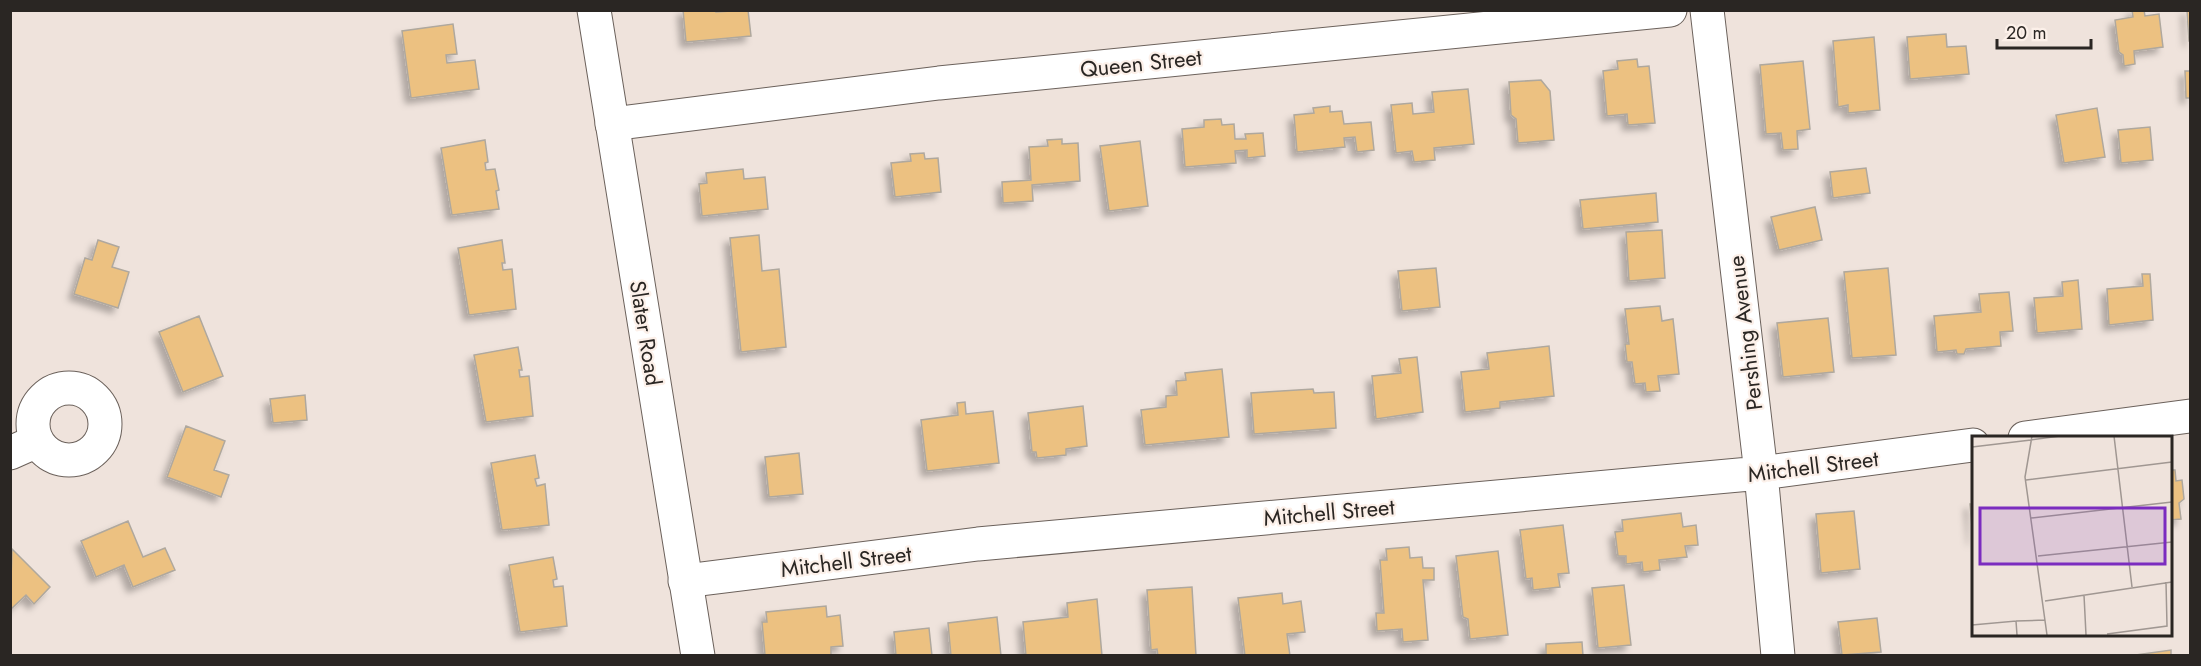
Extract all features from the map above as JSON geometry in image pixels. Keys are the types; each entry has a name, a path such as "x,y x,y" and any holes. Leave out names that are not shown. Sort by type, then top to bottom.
{"street":[{"name":"Slater Road","path":"594,10 698,656"},
{"name":"Queen Street","path":"612,124 939,83 1670,10"},
{"name":"Pershing Avenue","path":"1707,10 1761,473 1778,656"},
{"path":"2040,436 2190,416"},
{"name":"Mitchell Street","path":"686,581 978,544 1761,473 1972,445"}],"building":[{"path":"683,10 716,10 716,12 748,10 751,36 686,42"},
{"path":"2132,10 2144,10 2145,16 2159,14 2163,47 2134,51 2135,64 2124,66 2123,55 2119,52 2115,20 2133,17"},
{"path":"2187,10 2190,10 2190,41 2189,41"},
{"path":"453,24 457,54 446,55 447,63 475,60 479,89 411,98 402,31"},
{"path":"1946,34 1947,47 1966,46 1969,74 1910,79 1907,37"},
{"path":"1874,37 1880,110 1848,113 1848,105 1838,107 1833,41"},
{"path":"1637,59 1638,67 1649,66 1655,123 1628,125 1627,114 1607,116 1603,71 1618,69 1617,61"},
{"path":"1803,61 1810,129 1797,131 1798,149 1783,150 1781,133 1766,134 1760,65"},
{"path":"2185,71 2190,71 2190,98 2186,98"},
{"path":"1541,80 1550,91 1554,140 1518,143 1516,119 1511,115 1509,82"},
{"path":"1468,89 1474,144 1434,148 1435,160 1414,162 1412,151 1396,153 1391,105 1412,103 1413,114 1434,112 1432,92"},
{"path":"1330,106 1330,112 1342,111 1344,124 1371,122 1374,150 1357,152 1355,137 1344,138 1345,147 1297,152 1294,115 1314,113 1313,108"},
{"path":"2097,108 2105,157 2064,163 2056,115"},
{"path":"1221,119 1222,125 1234,124 1235,139 1246,139 1245,134 1263,133 1265,156 1247,158 1247,150 1235,151 1236,163 1185,167 1182,129 1204,127 1204,120"},
{"path":"2150,127 2153,160 2121,163 2118,130"},
{"path":"1062,139 1062,144 1078,143 1080,181 1032,185 1033,201 1003,203 1002,182 1031,180 1029,147 1048,146 1047,140"},
{"path":"485,140 488,162 485,163 486,170 495,169 499,190 496,191 499,209 452,215 441,148"},
{"path":"1140,141 1148,206 1109,211 1100,146"},
{"path":"924,153 925,159 938,158 941,192 895,197 891,163 911,161 910,154"},
{"path":"1866,168 1870,193 1833,198 1830,172"},
{"path":"743,169 744,179 765,177 768,209 702,216 699,184 707,183 706,173"},
{"path":"1656,193 1658,222 1583,229 1580,200"},
{"path":"1815,207 1822,240 1779,250 1771,217"},
{"path":"1662,230 1665,278 1629,281 1626,232"},
{"path":"759,235 762,271 779,269 786,347 741,352 730,238"},
{"path":"98,240 119,247 112,267 129,272 118,308 74,294 85,258 92,260"},
{"path":"502,240 505,263 502,263 503,270 512,269 516,309 469,315 458,248"},
{"path":"1436,268 1440,307 1402,311 1398,271"},
{"path":"1888,268 1896,355 1852,358 1844,272"},
{"path":"2142,274 2150,274 2153,320 2109,325 2107,289 2143,286"},
{"path":"2078,280 2082,329 2037,333 2034,298 2063,296 2062,282"},
{"path":"2009,292 2013,331 2000,332 2001,346 1966,349 1964,354 1957,354 1956,350 1937,352 1934,316 1981,312 1979,294"},
{"path":"1660,306 1662,321 1673,319 1679,374 1658,376 1660,391 1646,392 1645,383 1635,384 1632,362 1627,362 1625,344 1629,344 1625,309"},
{"path":"199,316 223,376 183,392 159,332"},
{"path":"1828,318 1834,372 1783,377 1777,323"},
{"path":"1549,346 1554,396 1500,402 1500,408 1465,412 1461,372 1489,369 1487,353"},
{"path":"518,347 522,370 519,370 520,377 529,376 533,416 486,422 474,355"},
{"path":"1417,357 1423,412 1376,419 1372,376 1401,373 1399,359"},
{"path":"1222,369 1229,437 1145,445 1141,410 1166,407 1166,396 1177,395 1176,381 1186,380 1185,373"},
{"path":"1313,389 1314,393 1334,392 1336,428 1254,434 1251,393"},
{"path":"305,395 307,420 273,423 270,399"},
{"path":"965,402 966,414 993,411 999,463 927,471 921,420 958,415 957,403"},
{"path":"1083,406 1087,446 1066,449 1066,455 1037,458 1036,452 1032,452 1028,413"},
{"path":"186,426 225,441 214,470 229,475 221,497 167,477"},
{"path":"799,453 803,494 769,497 765,457"},
{"path":"535,455 539,478 535,479 537,486 545,484 549,525 502,530 491,463"},
{"path":"2171,470 2175,470 2176,481 2182,480 2184,499 2179,503 2181,519 2171,520"},
{"path":"1970,504 1972,504 1972,528"},
{"path":"1854,511 1860,569 1821,573 1816,514"},
{"path":"1681,513 1683,527 1696,525 1698,545 1685,546 1687,557 1659,560 1660,570 1643,572 1642,562 1626,564 1626,556 1618,556 1615,532 1623,531 1622,520"},
{"path":"128,521 143,557 165,548 175,570 133,587 124,565 96,577 81,541"},
{"path":"1563,525 1569,573 1558,574 1560,587 1533,590 1532,578 1526,579 1520,530"},
{"path":"1409,547 1410,558 1422,557 1423,568 1434,568 1434,580 1423,580 1428,640 1403,642 1402,629 1377,631 1376,613 1384,613 1380,560 1387,560 1386,549"},
{"path":"12,549 50,587 34,604 26,595 10,610"},
{"path":"1498,551 1508,635 1470,639 1468,619 1463,617 1456,556"},
{"path":"553,557 557,579 553,580 554,587 563,586 567,626 520,632 509,565"},
{"path":"1624,585 1631,645 1598,648 1592,588"},
{"path":"1192,587 1196,656 1158,656 1157,649 1151,650 1147,590"},
{"path":"1282,593 1283,604 1301,601 1305,632 1287,634 1290,656 1245,656 1238,598"},
{"path":"1097,599 1102,656 1026,656 1023,622 1068,617 1067,603"},
{"path":"826,606 827,617 840,615 843,646 831,647 831,655 765,655 762,622 767,622 766,612"},
{"path":"997,617 1001,656 951,656 948,623"},
{"path":"1877,618 1881,652 1842,655 1838,622"},
{"path":"929,628 932,656 896,656 894,632"},
{"path":"1582,642 1583,656 1546,656 1546,644"},
{"path":"2171,650 2171,656 2136,656 2136,655"}]}
